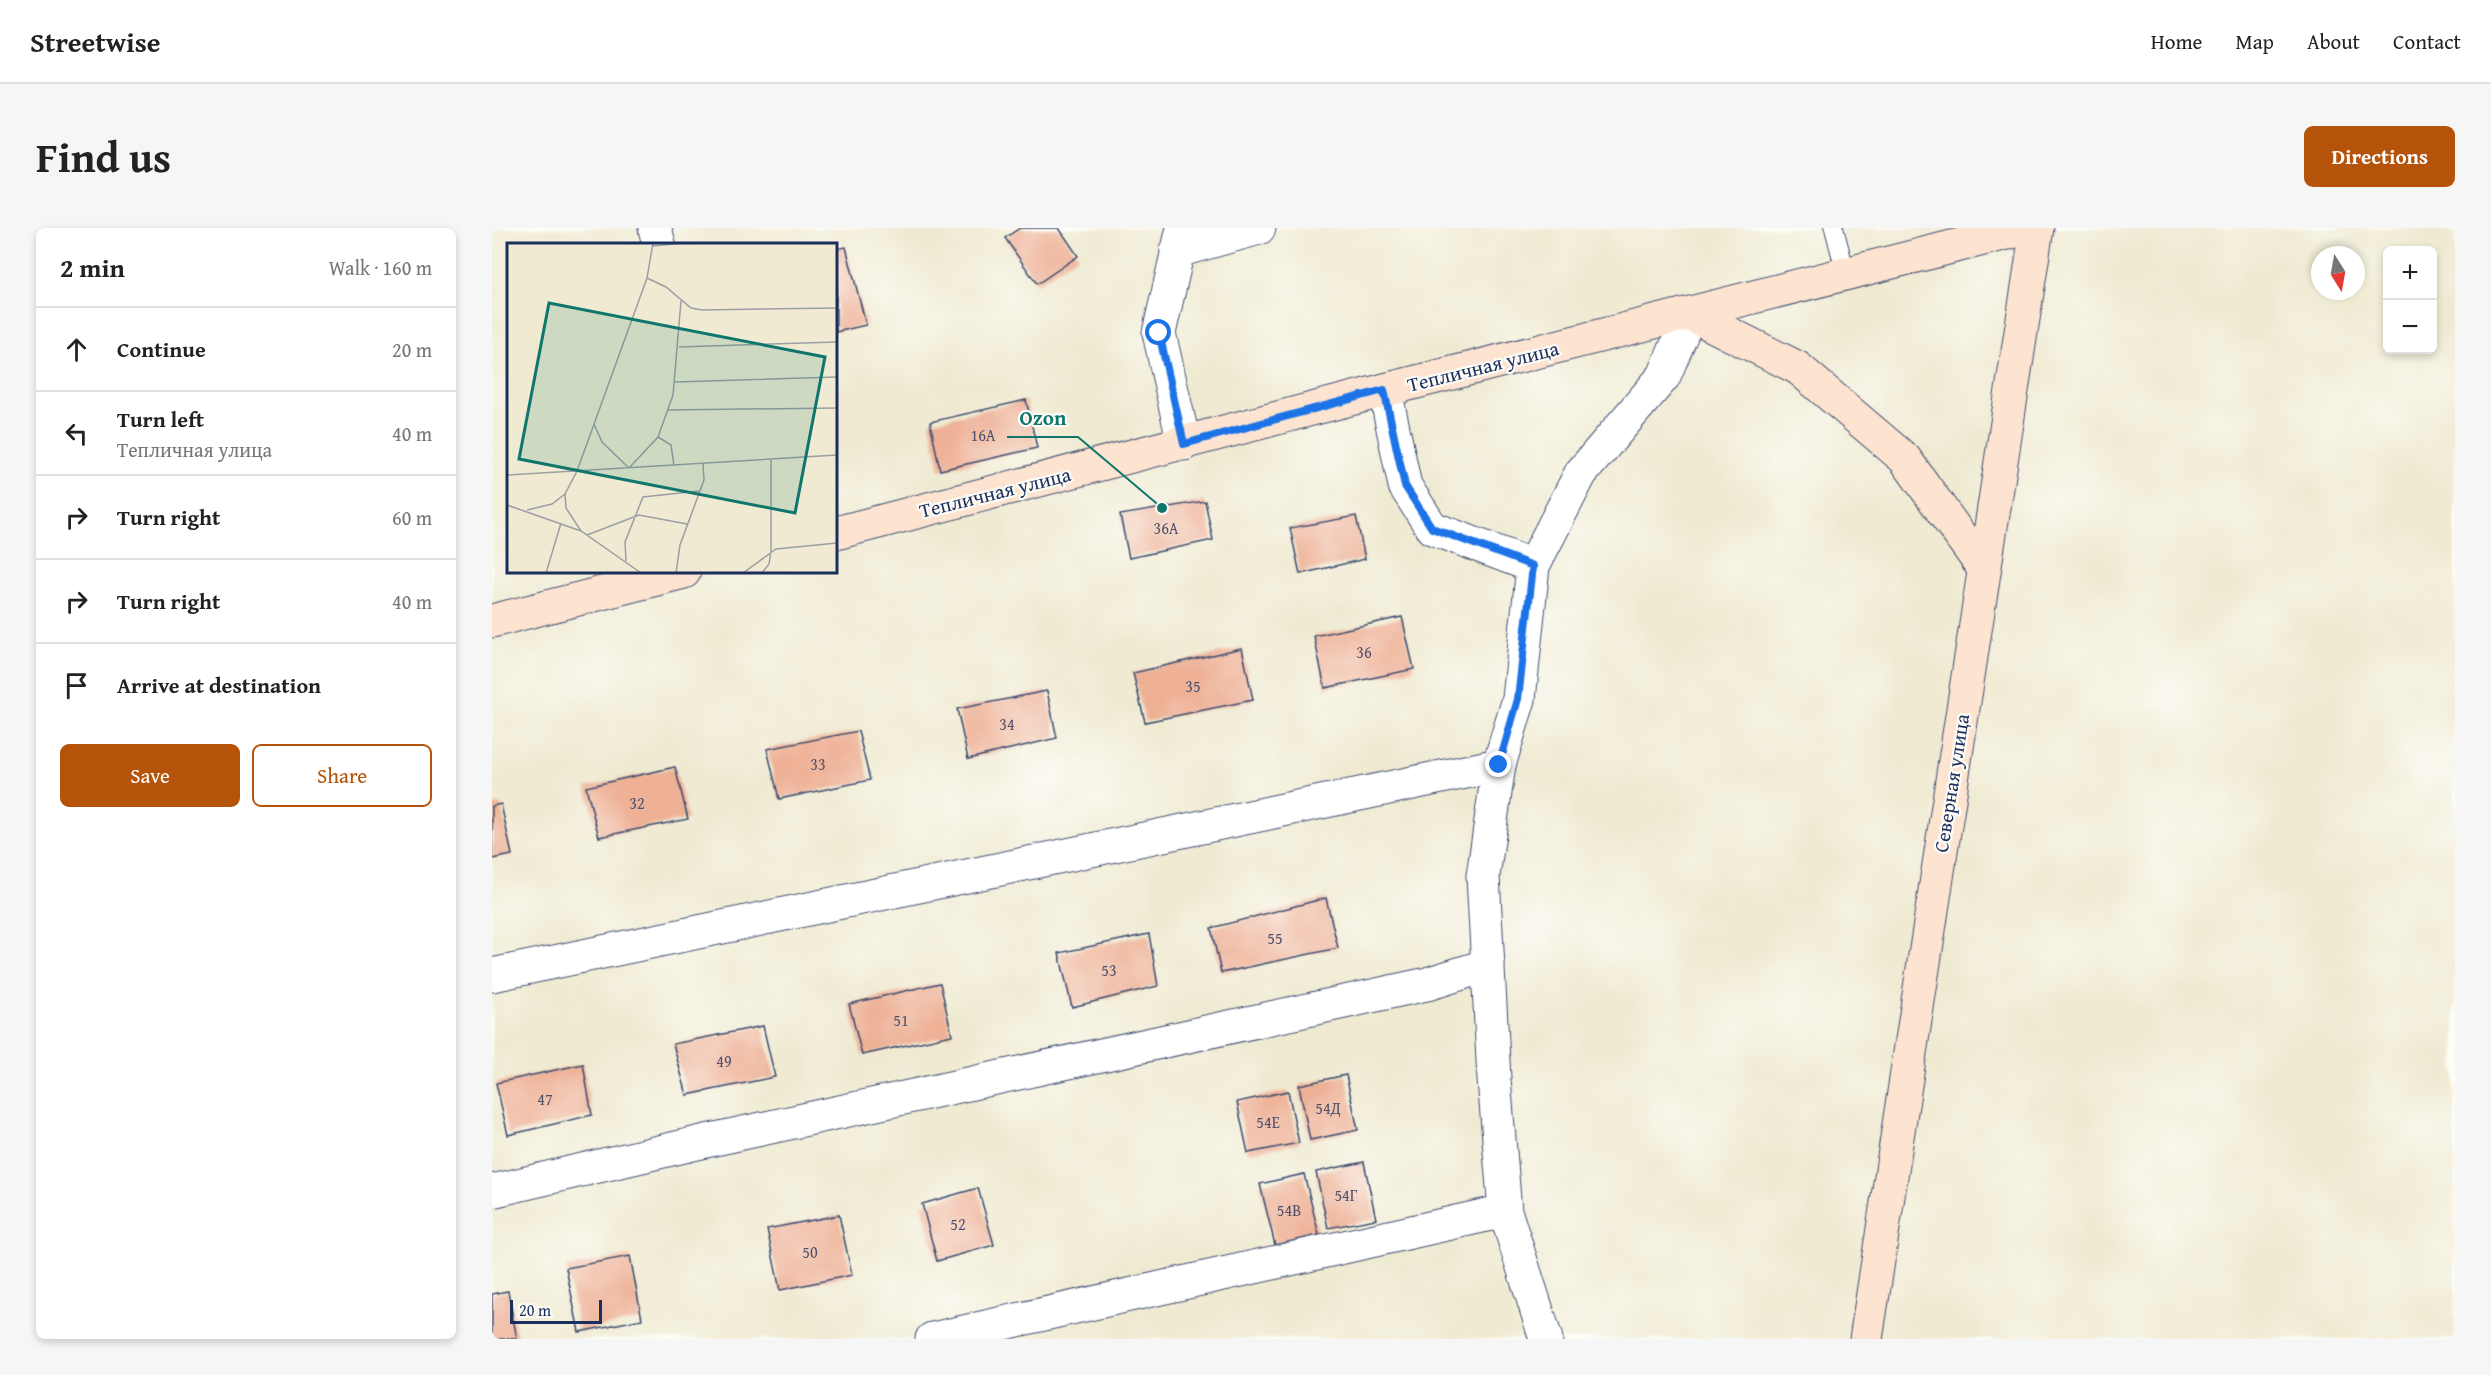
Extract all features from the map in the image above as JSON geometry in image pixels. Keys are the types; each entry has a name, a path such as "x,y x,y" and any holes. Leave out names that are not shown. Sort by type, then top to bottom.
{"main road":[{"path":"1898,261 1947,228"},
{"name":"Тепличная улица","path":"837,533 1384,390 2027,228"},
{"name":"Северная улица","path":"1866,1339 2037,228"},
{"path":"1690,314 1798,368 1905,459 1984,569"},
{"path":"492,621 680,573"}],"street":[{"path":"656,228 659,243"},
{"path":"1184,444 1159,333 1180,240 1259,228"},
{"path":"1546,1339 1505,1211 1494,1079 1483,876 1499,765 1518,699 1533,566 1581,473 1664,376 1690,314"},
{"path":"1384,390 1405,486 1432,528 1533,566"},
{"path":"492,975 1499,765"},
{"path":"492,1191 706,1141 1427,984 1488,965"},
{"path":"933,1339 1505,1211"}],"lane":[{"path":"1834,228 1846,274"}],"building":[{"path":"1020,228 1059,228 1078,256 1037,284 1005,238"},
{"path":"846,247 866,325 837,332 837,249"},
{"path":"1026,400 1037,448 940,470 930,422"},
{"path":"1205,501 1213,540 1129,558 1120,515"},
{"path":"1356,516 1365,559 1300,574 1290,528"},
{"path":"1402,617 1414,669 1325,688 1314,636"},
{"path":"1242,648 1253,700 1145,722 1133,673"},
{"path":"1047,691 1057,738 968,759 957,709"},
{"path":"858,731 870,780 779,799 767,749"},
{"path":"675,767 688,819 599,837 586,787"},
{"path":"501,804 512,855 492,859 492,806"},
{"path":"1326,898 1338,948 1221,973 1211,928"},
{"path":"1149,934 1158,986 1072,1007 1059,953"},
{"path":"940,983 952,1035 862,1055 849,1004"},
{"path":"763,1026 775,1077 687,1095 673,1044"},
{"path":"583,1064 592,1115 508,1135 496,1083"},
{"path":"1346,1075 1358,1130 1310,1140 1299,1085"},
{"path":"1288,1091 1299,1143 1248,1153 1237,1102"},
{"path":"1364,1162 1376,1219 1328,1228 1316,1172"},
{"path":"1304,1174 1319,1235 1275,1245 1260,1184"},
{"path":"978,1188 994,1245 937,1261 922,1204"},
{"path":"839,1215 852,1275 780,1290 767,1229"},
{"path":"630,1256 642,1319 579,1332 566,1268"},
{"path":"508,1291 517,1339 492,1339 492,1294"}],"place":[{"name":"Ozon","path":"1162,508"}],"route":[{"path":"1159,333 1184,444 1384,390 1405,486 1432,528 1533,566 1518,699 1499,765"}]}
